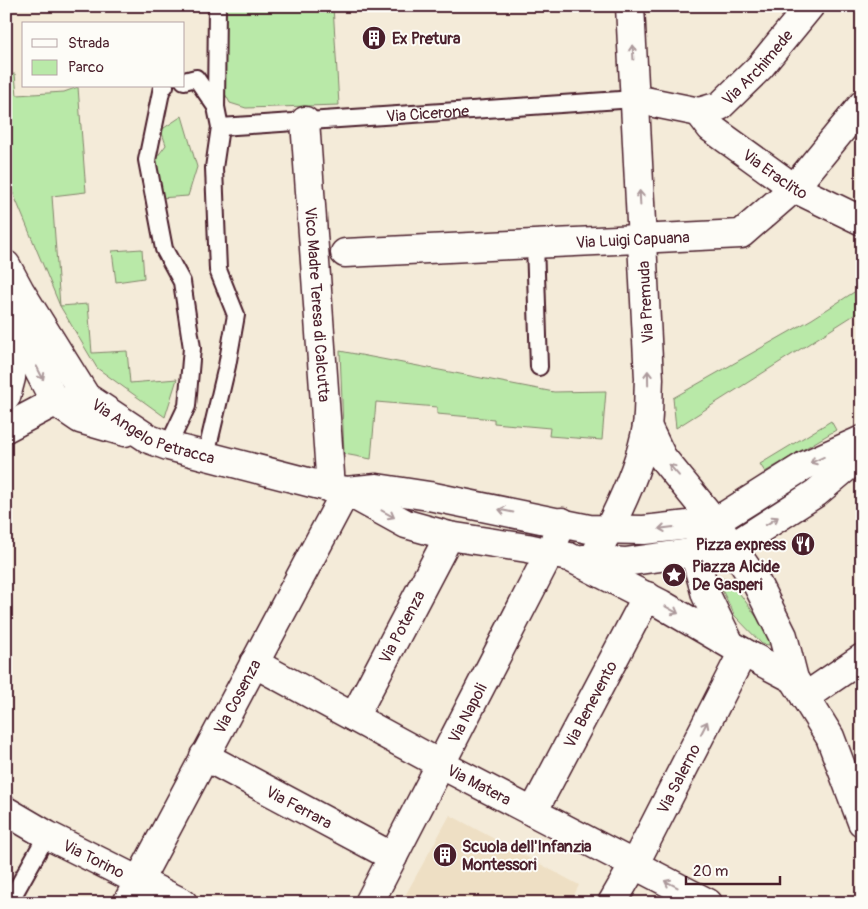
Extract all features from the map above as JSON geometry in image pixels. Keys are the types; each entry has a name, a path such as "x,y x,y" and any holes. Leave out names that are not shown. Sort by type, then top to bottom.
{"street":[{"name":"Via Premuda","path":"572,557 609,530 636,464 647,426 649,380 630,6"},
{"name":"Via Archimede","path":"699,112 720,106 760,67 810,6"},
{"path":"635,99 699,112"},
{"name":"Via Luigi Capuana","path":"346,253 742,234 794,188 862,105"},
{"name":"Via Eraclito","path":"699,112 711,128 794,188 862,221"},
{"name":"Vico Madre Teresa di Calcutta","path":"305,121 338,489"},
{"name":"Via Angelo Petracca","path":"6,265 20,291 86,397 159,442 338,489"},
{"path":"6,278 12,320 11,378 6,397"},
{"path":"12,320 55,402 80,419 159,442"},
{"path":"13,426 55,402 86,397"},
{"path":"647,426 662,457 714,522 756,582 783,636 800,688 830,737 862,822"},
{"path":"736,647 706,595 694,552 714,522 804,466 862,440"},
{"path":"338,489 406,524 449,536 572,557 625,562 732,547 816,493 862,454"},
{"path":"338,489 377,488 429,496 589,528 609,530 644,530 714,522"},
{"name":"Via Cosenza","path":"132,892 254,663 338,489"},
{"name":"Via Napoli","path":"369,903 440,764 572,557 562,522"},
{"name":"Via Potenza","path":"354,717 449,536"},
{"path":"572,557 647,596 736,647 800,688"},
{"name":"Via Benevento","path":"533,812 647,596"},
{"name":"Via Salerno","path":"612,903 634,865 736,647"},
{"path":"800,688 862,658"},
{"name":"Via Matera","path":"254,663 440,764 708,903"},
{"name":"Via Ferrara","path":"204,756 393,857"},
{"name":"Via Torino","path":"6,811 48,835 132,892 182,903"}],"lane":[{"path":"206,455 228,366 236,315 218,270 214,168 220,127 216,107 217,6"},
{"path":"185,81 196,78 216,107"},
{"path":"159,442 187,406 192,348 182,282 164,249 147,160 162,88"},
{"name":"Via Cicerone","path":"220,127 635,99"},
{"path":"535,244 539,367"},
{"path":"8,903 48,835"}],"shaded area":[{"path":"450,815 579,885 570,903 401,903"}],"green space":[{"path":"223,6 333,6 339,105 246,108 230,103 223,90"},
{"path":"15,74 17,95 64,92 78,88 86,192 52,196 60,306 6,176 6,75"},
{"path":"182,116 197,167 188,196 160,198 154,161 166,145 161,130"},
{"path":"142,249 144,278 116,282 112,251"},
{"path":"862,287 862,310 676,428 673,398 812,319"},
{"path":"88,304 92,353 127,351 130,383 177,379 165,417 97,368 60,306"},
{"path":"340,351 554,392 606,391 602,440 549,436 550,428 494,423 494,419 437,414 437,407 376,402 371,459 344,454"},
{"path":"831,421 836,430 765,472 760,464"},
{"path":"722,579 730,580 771,637 769,645 762,644 735,616 720,586"}],"place":[{"name":"Ex Pretura","path":"374,38"},
{"name":"Pizza express","path":"803,544"},
{"name":"Piazza Alcide De Gasperi","path":"674,575"},
{"name":"Scuola dell'Infanzia Montessori","path":"445,855"}]}
